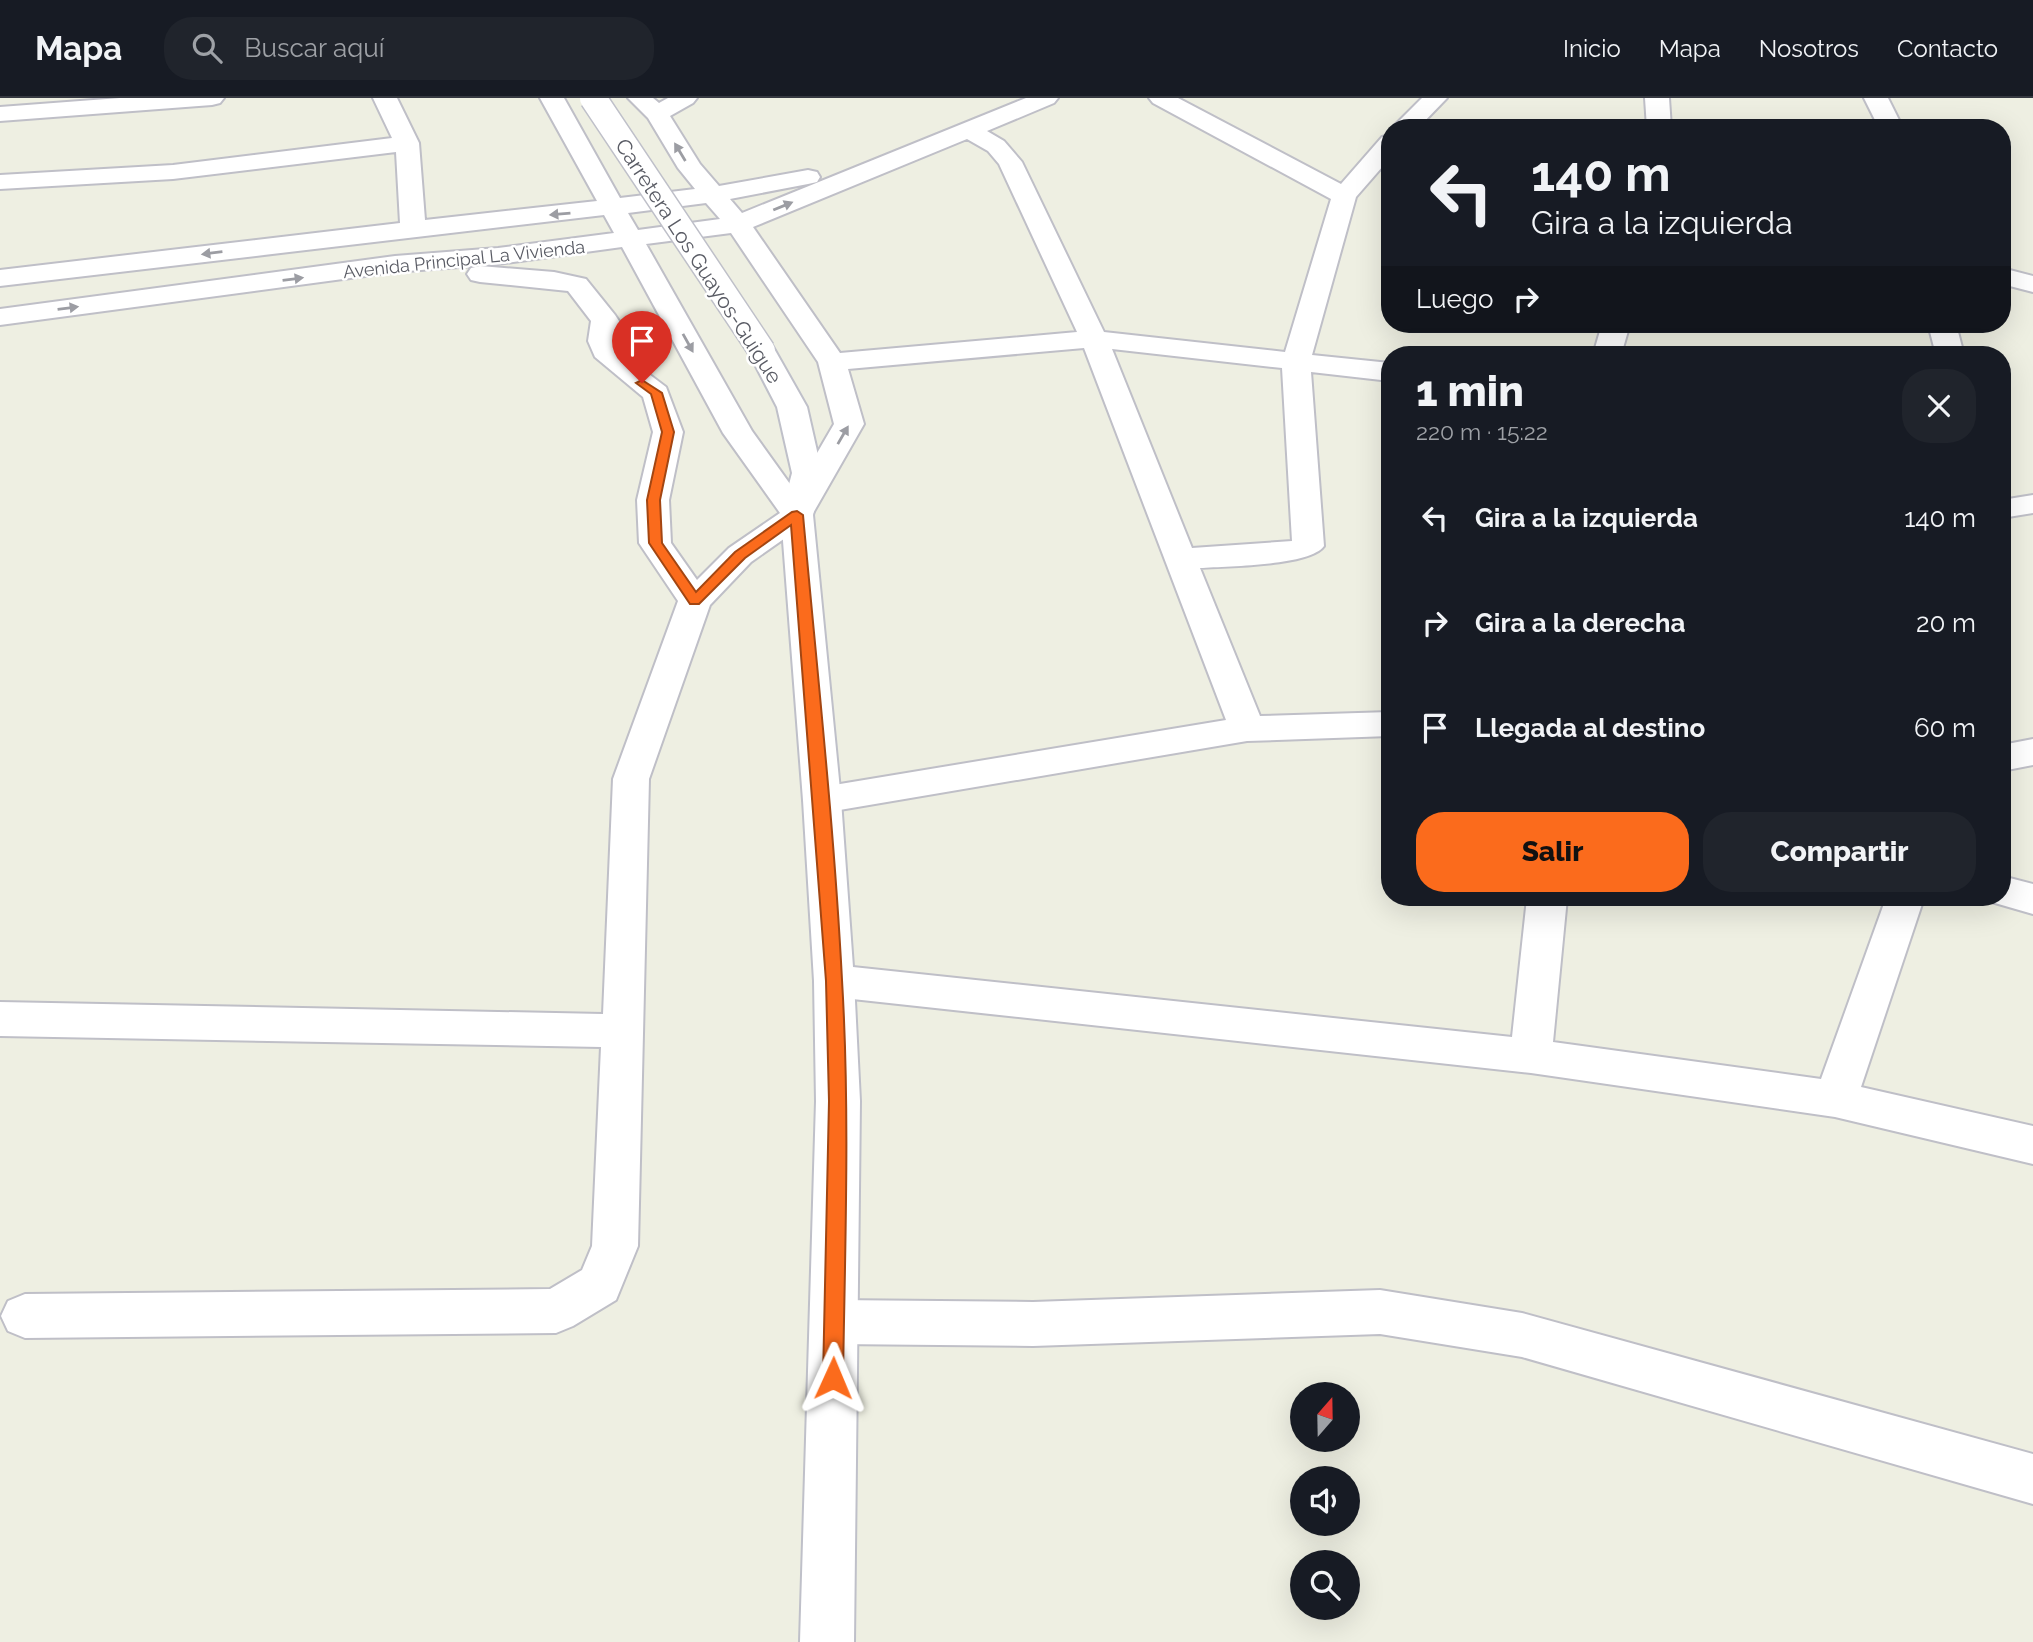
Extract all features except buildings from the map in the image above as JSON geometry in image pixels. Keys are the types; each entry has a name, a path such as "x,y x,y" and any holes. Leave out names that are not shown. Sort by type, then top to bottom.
{"street":[{"path":"0,114 212,98"},
{"path":"386,98 407,143 413,230"},
{"path":"552,98 738,433 797,515"},
{"name":"Carretera Los Guayos-Guigue","path":"593,98 762,351 792,407 807,473 797,515 822,800 834,981 838,1101 827,1642"},
{"path":"25,1316 556,1311 599,1285 615,1245 631,779 695,601 740,555 797,515 849,424 832,362 738,224 690,168 649,106 685,98"},
{"name":"Avenida Principal La Vivienda","path":"0,317 396,264 498,257 738,224 1046,98"},
{"path":"1161,98 1344,196"},
{"path":"1414,119 1435,98"},
{"path":"1657,98 1658,119"},
{"path":"1876,98 1886,119"},
{"path":"970,131 996,146 1010,162 1094,339 1247,730"},
{"path":"0,182 173,172 407,143"},
{"name":"Avenida Principal La Vivienda","path":"0,278 612,209 713,195 916,153"},
{"path":"1180,559 1300,550 1308,546 1296,361 1344,196 1381,153"},
{"path":"396,264 554,281 577,285 586,294 605,321 602,341 609,357 656,393 668,432 653,500 655,543 695,601"},
{"path":"2011,278 2033,284"},
{"path":"832,362 1094,339 1381,371"},
{"path":"2011,508 2033,504"},
{"path":"822,800 1247,730 1381,724"},
{"path":"2011,756 2033,752"},
{"path":"2011,893 2033,899"},
{"path":"1531,1056 1546,906"},
{"path":"1835,1099 1902,906"},
{"path":"834,981 1531,1056 1835,1099 2033,1145"},
{"path":"0,1020 623,1031"},
{"path":"834,1322 1032,1324 1380,1312 1522,1335 2033,1479"}],"route":[{"path":"642,383 656,393 668,432 653,500 655,543 695,601 740,555 797,515 822,800 834,981 838,1101 833,1378"}]}
